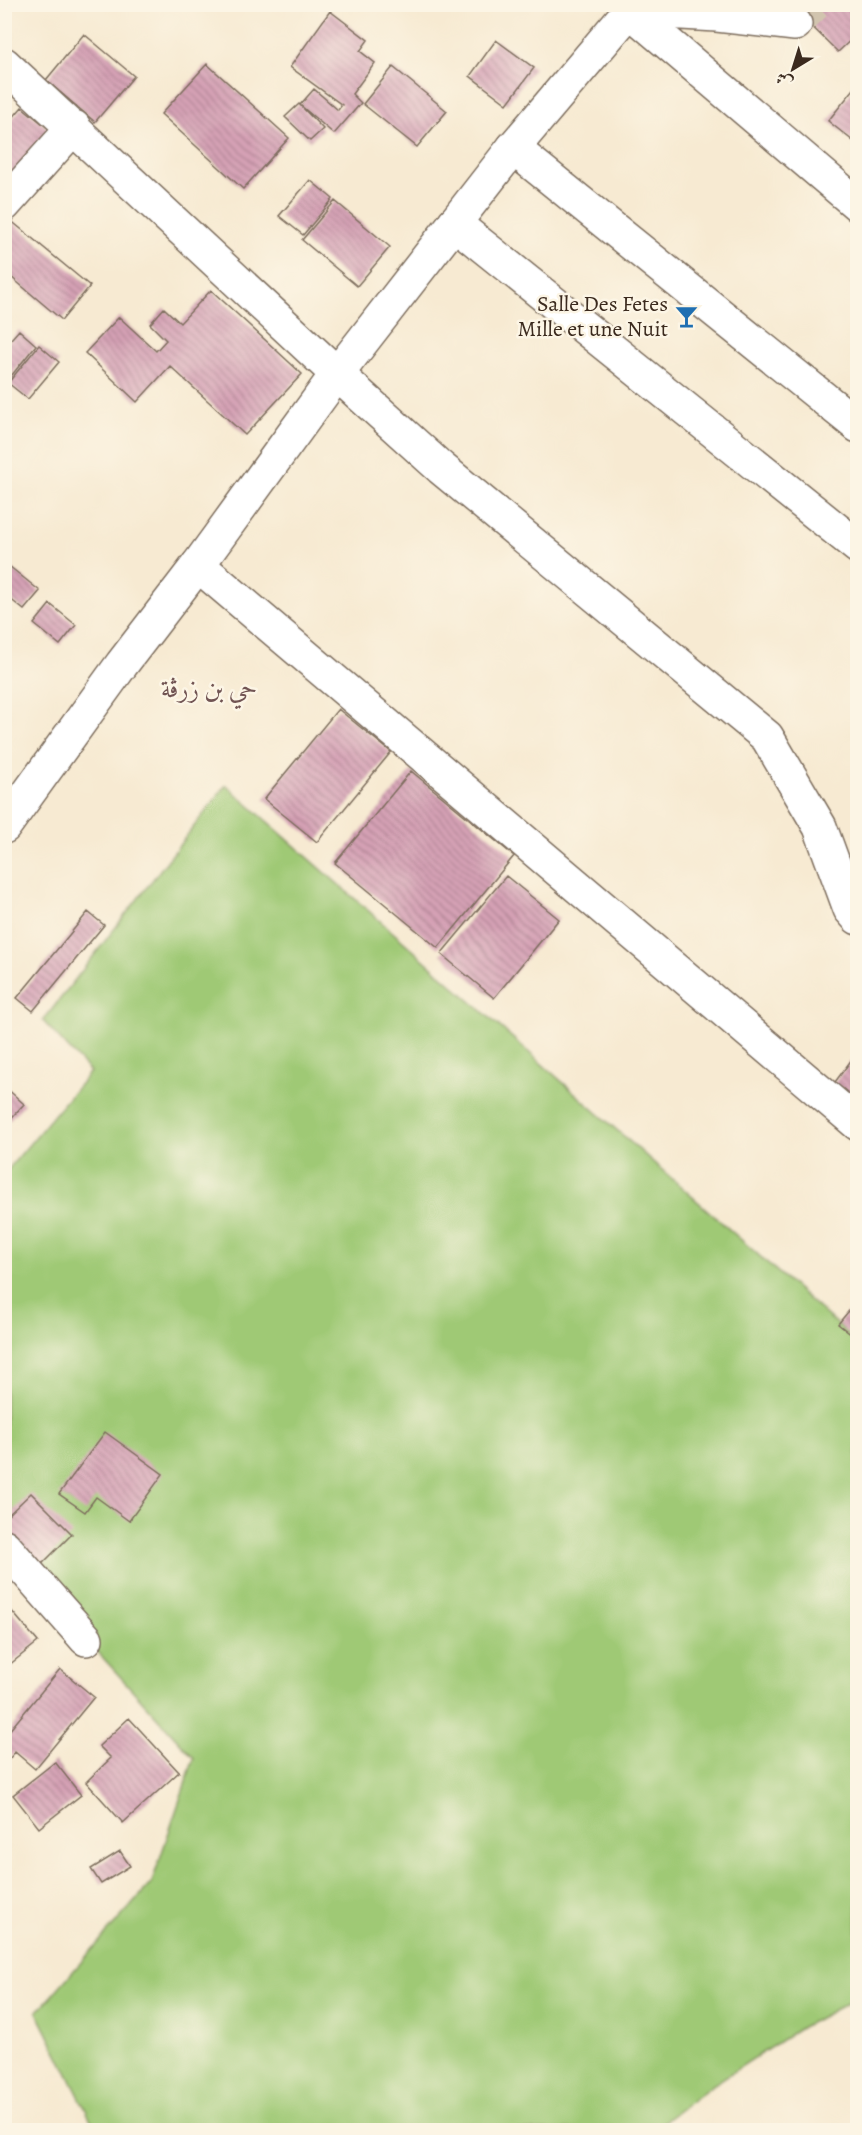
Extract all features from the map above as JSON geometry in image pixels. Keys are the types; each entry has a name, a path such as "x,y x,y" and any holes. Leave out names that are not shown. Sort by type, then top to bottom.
{"street":[{"path":"632,7 795,24"},
{"path":"5,824 337,374 513,148 632,7"},
{"path":"632,7 858,205"},
{"path":"4,64 441,468 767,737 820,827 850,909 858,918"},
{"path":"4,205 74,127"},
{"path":"513,148 858,426"},
{"path":"454,223 858,547"},
{"path":"198,565 858,1124"},
{"path":"4,1545 86,1640"}],"green space":[{"path":"226,785 857,1342 857,1998 802,2027 711,2086 653,2130 96,2130 37,2012 152,1882 194,1758 5,1550 5,1173 90,1072 43,1021"}],"building":[{"path":"789,4 858,4 858,33 838,52"},
{"path":"330,11 368,40 360,51 375,63 352,94 361,103 334,134 300,105 314,89 338,110 342,105 290,67"},
{"path":"84,34 134,76 95,122 46,80"},
{"path":"496,40 534,68 507,104 470,76"},
{"path":"207,64 289,138 243,189 161,114"},
{"path":"393,67 447,111 417,147 363,104"},
{"path":"858,84 858,145 828,121"},
{"path":"299,104 323,129 310,141 285,117"},
{"path":"22,107 55,134 4,196 4,128"},
{"path":"310,180 333,199 303,235 279,216"},
{"path":"335,201 390,247 357,286 302,240"},
{"path":"9,219 90,286 62,320 4,271 4,224"},
{"path":"211,290 302,374 245,435 170,366 137,402 85,353 119,317 156,351 166,340 150,324 164,308 180,323"},
{"path":"19,330 36,345 7,381 4,379 4,347"},
{"path":"39,345 59,362 28,399 8,383"},
{"path":"4,562 40,591 24,610 4,594"},
{"path":"50,604 76,625 60,645 34,624"},
{"path":"338,709 391,752 317,842 264,799"},
{"path":"411,771 514,856 438,948 335,863"},
{"path":"506,876 559,919 494,998 441,954"},
{"path":"88,912 104,925 33,1011 17,998"},
{"path":"858,1051 858,1118 821,1101"},
{"path":"4,1086 24,1104 4,1126"},
{"path":"858,1300 858,1340 838,1324"},
{"path":"105,1432 163,1474 129,1521 96,1497 85,1512 59,1494"},
{"path":"31,1493 72,1534 34,1572 4,1543 4,1519"},
{"path":"4,1602 38,1642 4,1669"},
{"path":"60,1669 94,1697 35,1769 15,1752 4,1765 4,1737"},
{"path":"129,1718 179,1772 123,1823 86,1782 111,1758 99,1746"},
{"path":"55,1762 81,1795 39,1828 13,1795"},
{"path":"120,1851 130,1866 101,1884 91,1869"}],"tunnel":[{"path":"795,24 815,4"}],"place":[{"name":"Salle Des Fetes Mille et une Nuit","path":"686,316"}],"district":[{"name":"حي بن زرڤة","path":"209,688"}]}
